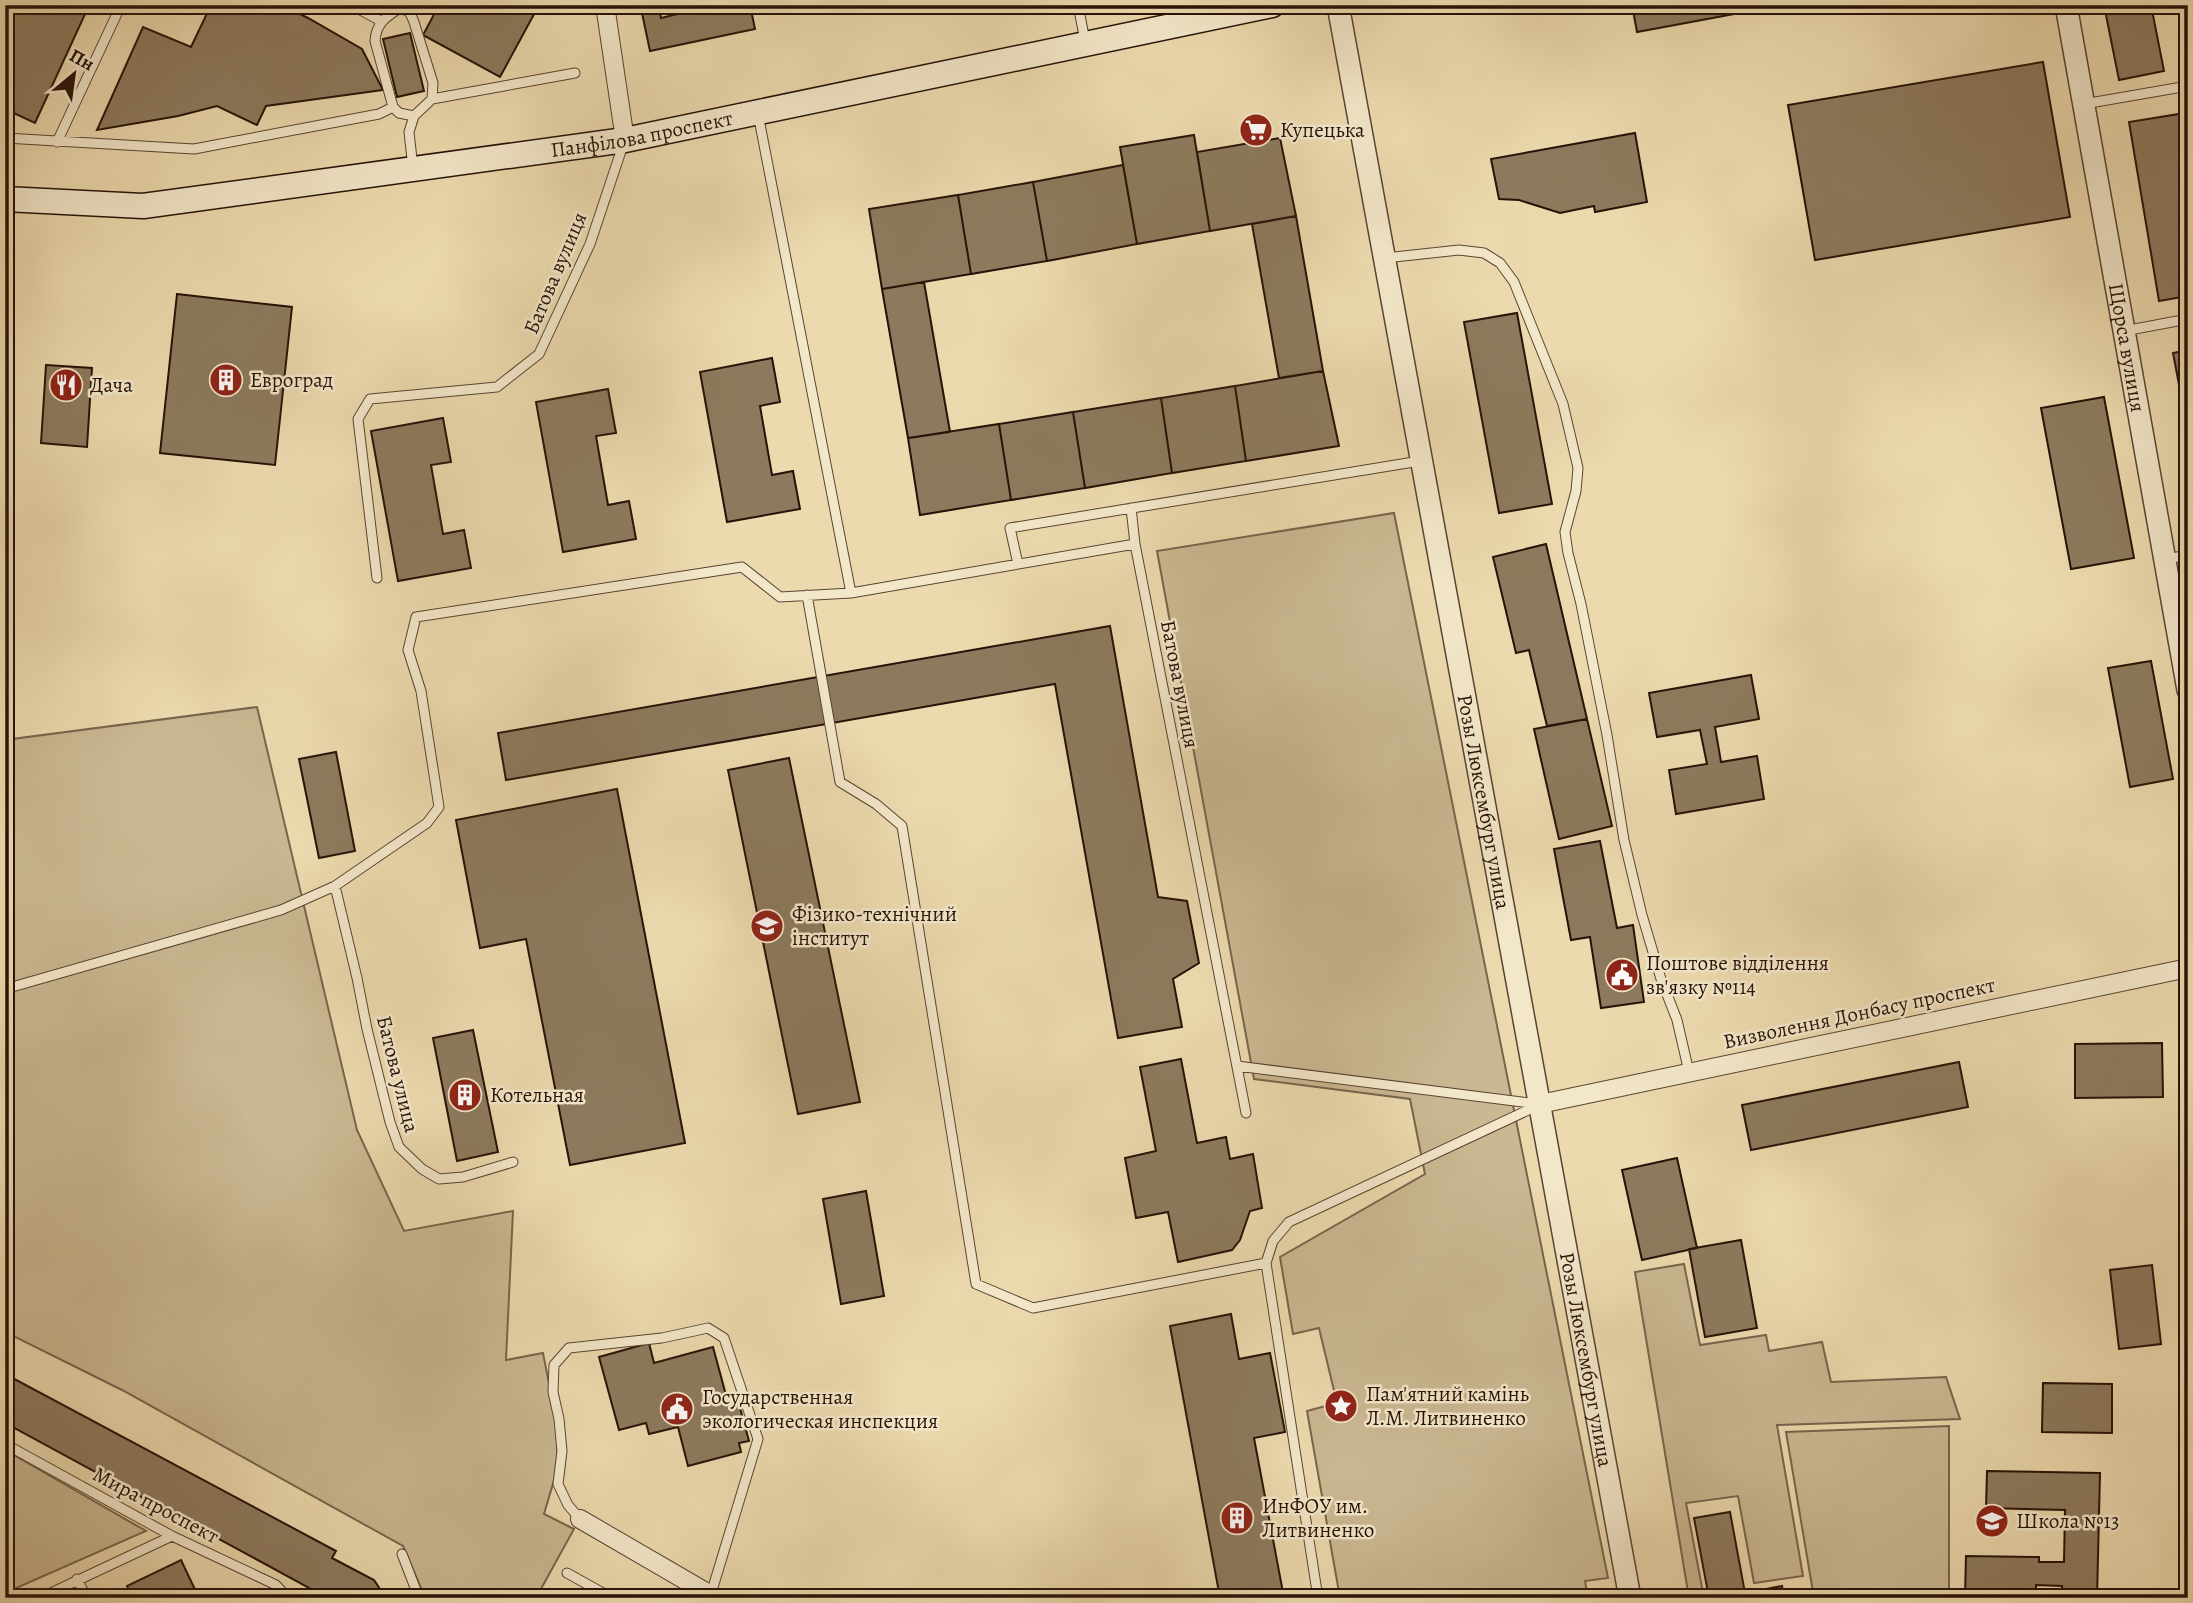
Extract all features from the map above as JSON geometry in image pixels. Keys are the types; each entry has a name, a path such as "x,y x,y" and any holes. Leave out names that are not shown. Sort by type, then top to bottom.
{"main road":[{"name":"Панфілова проспект","path":"5,199 143,206 625,140 1272,5"}],"street":[{"path":"605,5 625,140"},
{"name":"Розы Люксембург улица","path":"1338,5 1630,1598"},
{"name":"Щорса вулиця","path":"2066,5 2188,690"},
{"name":"Визволення Донбасу проспект","path":"1540,1104 2188,968"},
{"path":"580,1520 714,1596"}],"lane":[{"path":"57,142 121,5"},
{"path":"351,5 381,20"},
{"path":"1078,5 1085,43"},
{"path":"414,116 400,113 393,107 375,41 375,30 381,20 401,6 410,13 414,22 433,83 432,99"},
{"path":"413,169 409,132 414,116 432,99 575,73"},
{"path":"2084,104 2188,86"},
{"path":"5,138 194,149 379,114 393,107"},
{"path":"758,112 851,593"},
{"name":"Батова вулиця","path":"377,578 358,419 370,399 497,387 539,354 590,244 625,140"},
{"path":"1385,258 1459,250 1484,253 1500,263 1514,282 1563,404 1578,468 1576,491 1565,532 1568,553 1607,735 1624,840 1642,915 1661,979 1677,1020 1689,1072"},
{"path":"2124,331 2188,319"},
{"path":"1018,564 1010,528 1422,461"},
{"name":"Батова вулиця","path":"1131,508 1135,544 1246,1113"},
{"path":"5,989 281,910 335,886 427,823 439,807 421,691 408,650 416,617 742,567 780,597 851,593 1135,544"},
{"path":"2165,559 2188,555"},
{"path":"807,596 839,782 876,804 902,826 976,1284 1033,1308 1266,1263"},
{"name":"Батова улица","path":"335,886 367,1030 399,1147 422,1169 439,1179 463,1177 513,1162"},
{"path":"1237,1066 1540,1104"},
{"path":"1318,1598 1266,1263 1273,1241 1289,1222 1540,1104"},
{"path":"580,1520 568,1505 558,1484 562,1451 559,1419 552,1392 554,1364 569,1348 662,1338 708,1328 724,1338 758,1439 714,1596"},
{"name":"Мира проспект","path":"5,1444 172,1536 276,1585 288,1598"},
{"path":"40,1598 172,1536"},
{"path":"402,1555 419,1598"},
{"path":"567,1573 612,1598"},
{"path":"77,1579 87,1598"}],"shaded area":[{"path":"1394,513 1608,1578 1585,1581 1588,1598 1340,1598 1307,1411 1337,1403 1319,1328 1293,1334 1280,1257 1425,1174 1410,1099 1254,1079 1157,551"},
{"path":"257,707 357,1130 404,1231 513,1211 506,1360 543,1353 558,1430 557,1470 544,1514 574,1529 536,1598 425,1598 403,1546 122,1390 5,1332 5,740"},
{"path":"1684,1264 1700,1345 1766,1335 1769,1351 1822,1342 1831,1382 1946,1377 1960,1419 1777,1425 1803,1576 1754,1583 1738,1496 1686,1503 1704,1598 1689,1598 1635,1272"},
{"path":"1949,1426 1949,1598 1814,1598 1786,1432"},
{"path":"5,1450 146,1531 5,1593"}],"building":[{"path":"5,5 72,5 86,12 35,123 5,109"},
{"path":"211,5 282,5 362,49 383,90 266,106 257,125 217,106 178,116 97,130 143,27 191,47"},
{"path":"439,5 539,5 500,77 423,35"},
{"path":"714,5 750,5 755,29 650,51 642,13 659,9 661,18"},
{"path":"1632,5 1783,5 1637,32"},
{"path":"2104,5 2151,5 2164,71 2119,80"},
{"path":"410,33 424,91 397,97 383,39"},
{"path":"2043,62 2070,217 1815,260 1788,105"},
{"path":"2179,114 2188,167 2188,296 2159,301 2129,122"},
{"path":"1635,133 1647,202 1595,212 1594,206 1560,213 1519,200 1499,199 1491,159"},
{"path":"1194,135 1210,231 1137,244 1120,147"},
{"path":"1280,138 1296,216 1210,231 1197,152"},
{"path":"1123,165 1137,244 1047,261 1033,182"},
{"path":"1033,182 1047,261 971,274 958,195"},
{"path":"958,195 971,274 882,289 869,209"},
{"path":"1296,216 1323,371 1279,378 1252,224"},
{"path":"924,282 950,432 908,438 882,289"},
{"name":"Евроград","path":"177,294 292,307 275,465 160,453"},
{"path":"1517,313 1552,504 1499,513 1464,322"},
{"path":"2188,350 2188,432 2173,353"},
{"path":"772,358 780,402 760,406 772,475 793,471 800,509 727,522 700,372"},
{"path":"46,365 92,368 87,447 41,443"},
{"path":"1323,371 1339,446 1246,461 1235,386"},
{"path":"1235,386 1246,461 1172,473 1161,398"},
{"path":"608,389 616,433 596,436 608,505 629,501 636,539 563,552 536,402"},
{"path":"2104,397 2134,558 2071,569 2041,408"},
{"path":"1161,398 1172,473 1085,488 1073,412"},
{"path":"1073,412 1085,488 1011,500 999,424"},
{"path":"443,418 451,462 431,465 443,534 464,530 471,568 398,581 371,431"},
{"path":"999,424 1011,500 920,515 908,438"},
{"path":"1546,544 1587,719 1547,726 1529,650 1516,653 1493,557"},
{"path":"1110,626 1158,897 1187,901 1199,963 1173,979 1182,1027 1118,1038 1055,684 506,780 498,733"},
{"path":"2151,661 2173,779 2130,787 2108,668"},
{"path":"1751,675 1759,719 1715,727 1721,762 1757,756 1764,799 1676,814 1669,770 1707,764 1700,730 1657,737 1649,693"},
{"path":"1587,719 1612,826 1559,839 1534,729"},
{"path":"336,752 355,851 319,858 299,759"},
{"path":"789,758 860,1102 798,1114 728,770"},
{"path":"617,789 685,1143 570,1165 526,939 480,948 456,820"},
{"path":"1600,841 1617,928 1633,925 1644,1002 1601,1008 1590,937 1571,940 1554,849"},
{"name":"Котельная","path":"473,1030 498,1152 457,1161 433,1038"},
{"path":"2162,1043 2163,1097 2075,1098 2075,1044"},
{"path":"1181,1059 1197,1143 1226,1137 1230,1159 1253,1154 1262,1208 1250,1211 1240,1240 1232,1250 1178,1262 1168,1212 1136,1218 1125,1158 1156,1151 1140,1067"},
{"path":"1959,1062 1968,1107 1751,1150 1742,1105"},
{"path":"1677,1158 1697,1248 1642,1260 1622,1170"},
{"path":"866,1191 884,1296 841,1304 823,1199"},
{"path":"1741,1240 1757,1328 1705,1337 1689,1249"},
{"path":"2152,1265 2161,1344 2119,1349 2110,1270"},
{"name":"ИнФОУ им. Литвиненко","path":"1231,1314 1239,1359 1270,1353 1285,1432 1254,1438 1284,1598 1220,1598 1170,1326"},
{"name":"Государственная экологическая инспекция","path":"649,1343 654,1363 713,1347 726,1395 736,1393 749,1441 739,1443 741,1452 688,1466 678,1427 649,1434 646,1423 619,1430 599,1357"},
{"path":"5,1374 336,1551 332,1558 374,1580 386,1598 308,1598 313,1590 5,1423"},
{"path":"2043,1383 2112,1384 2112,1433 2042,1432"},
{"path":"1987,1471 2100,1473 2097,1598 2062,1598 2062,1586 2036,1585 2036,1598 1965,1596 1966,1556 2039,1557 2039,1562 2064,1562 2065,1510 1986,1508"},
{"path":"1730,1512 1745,1593 1709,1598 1694,1518"},
{"path":"181,1560 199,1598 132,1598 127,1586"},
{"path":"1782,1586 1784,1598 1746,1598 1745,1593"}],"place":[{"name":"Купецька","path":"1256,130"},
{"name":"Евроград","path":"226,380"},
{"name":"Дача","path":"66,385"},
{"name":"Фізико-технічний інститут","path":"767,926"},
{"name":"Поштове відділення зв'язку №114","path":"1622,975"},
{"name":"Котельная","path":"465,1095"},
{"name":"Пам'ятний камінь Л.М. Литвиненко","path":"1341,1406"},
{"name":"Государственная экологическая инспекция","path":"677,1409"},
{"name":"ИнФОУ им. Литвиненко","path":"1237,1518"},
{"name":"Школа №13","path":"1992,1521"}]}
